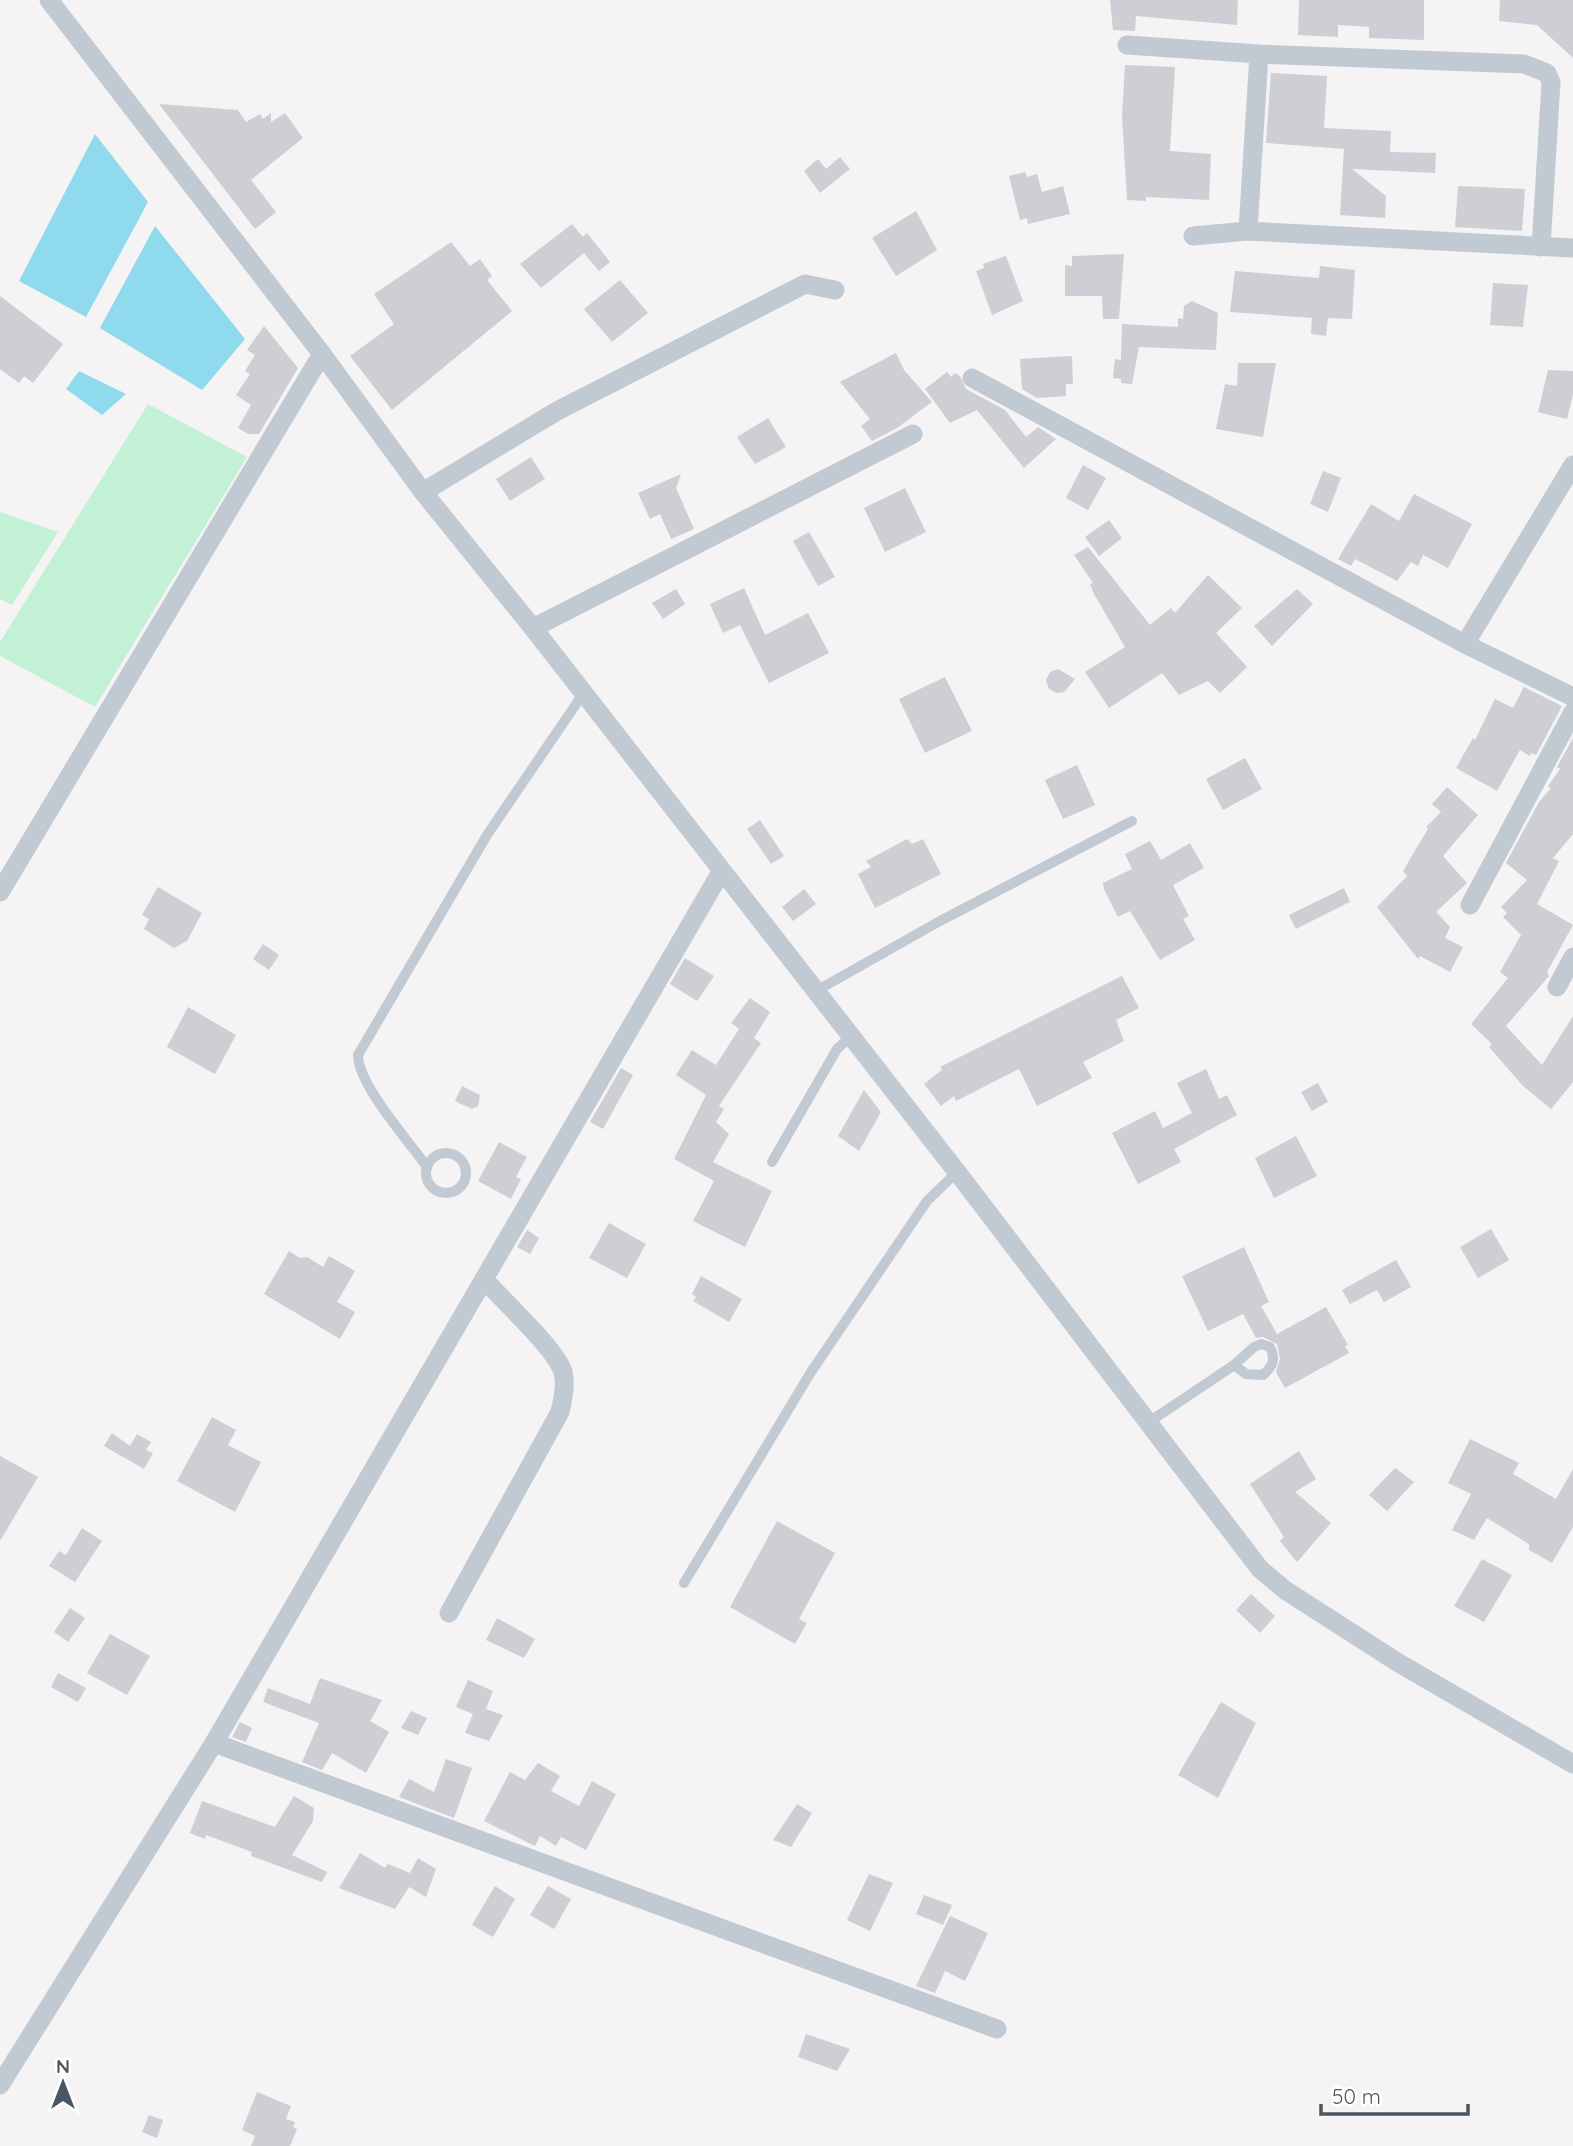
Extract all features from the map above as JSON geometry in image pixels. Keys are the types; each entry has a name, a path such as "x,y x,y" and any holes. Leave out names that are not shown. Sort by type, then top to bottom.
{"street":[{"path":"49,0 322,354 422,492 533,628 720,872 816,990 1260,1569 1285,1590 1397,1662 1573,1764"},
{"path":"1126,45 1259,54 1524,64 1547,73 1551,82 1541,247"},
{"path":"1248,231 1259,54"},
{"path":"1193,236 1248,231 1573,248"},
{"path":"422,492 557,411 805,284 835,290"},
{"path":"0,892 322,354"},
{"path":"972,378 1465,644 1573,697"},
{"path":"533,628 913,434"},
{"path":"1465,644 1573,465"},
{"path":"1470,905 1573,712"},
{"path":"0,2085 214,1743 720,872"},
{"path":"1557,987 1573,957"},
{"path":"449,1613 560,1412 564,1395 563,1371 551,1353 484,1279"},
{"path":"214,1743 997,2029"}],"lane":[{"path":"427,1167 437,1156 452,1154 464,1164 465,1179 455,1191 440,1192 429,1182 427,1167 372,1090 358,1065 358,1055 487,835 583,694"},
{"path":"816,990 940,921 1132,821"},
{"path":"772,1162 837,1049 851,1037"},
{"path":"684,1583 811,1373 927,1201 957,1172"},
{"path":"1149,1422 1234,1365"}],"green space":[{"path":"148,404 247,457 95,707 0,656 0,642"},
{"path":"0,512 58,532 12,605 0,599"}],"water":[{"path":"95,134 148,202 86,317 19,281"},
{"path":"155,226 245,339 202,390 100,328"},
{"path":"79,371 126,394 102,415 66,389"}],"building":[{"path":"1110,0 1238,0 1237,25 1136,16 1135,31 1113,30"},
{"path":"1299,0 1424,0 1424,40 1369,38 1369,27 1338,25 1338,37 1298,35"},
{"path":"1500,0 1573,0 1573,58 1537,25 1499,21"},
{"path":"1125,65 1175,67 1170,151 1211,154 1209,200 1146,197 1146,201 1127,200 1122,116"},
{"path":"1271,73 1327,76 1324,128 1391,131 1390,152 1436,153 1435,173 1352,169 1386,196 1385,218 1340,215 1344,149 1266,143"},
{"path":"159,104 238,110 246,122 260,114 263,119 271,113 271,122 285,113 303,138 251,180 276,212 255,229"},
{"path":"840,157 850,169 820,193 804,171 818,159 826,169"},
{"path":"1025,172 1027,177 1037,174 1042,192 1063,186 1070,214 1028,224 1027,218 1020,220 1009,176"},
{"path":"1458,186 1525,189 1522,231 1455,227"},
{"path":"916,211 937,250 896,276 872,238"},
{"path":"572,224 583,237 587,233 610,262 599,271 584,253 541,288 520,264"},
{"path":"451,242 470,266 480,259 492,276 487,280 512,311 392,410 350,356 394,324 374,294"},
{"path":"1124,254 1119,319 1103,319 1102,296 1065,296 1065,265 1072,266 1072,256"},
{"path":"1006,256 1023,301 992,315 976,271 984,268 983,264"},
{"path":"1320,266 1355,270 1352,319 1328,318 1326,336 1311,334 1312,318 1230,312 1235,271 1319,278"},
{"path":"620,280 648,313 612,342 584,309"},
{"path":"1493,283 1528,285 1523,327 1490,325"},
{"path":"0,296 63,344 33,383 24,376 19,383 0,369"},
{"path":"1192,301 1218,313 1216,350 1139,347 1132,384 1121,383 1121,379 1113,378 1115,359 1121,360 1122,324 1178,327 1178,318 1183,319 1184,306"},
{"path":"264,326 298,368 259,434 248,434 238,428 251,405 236,395 250,374 245,371 255,355 247,350"},
{"path":"896,353 904,370 932,402 897,428 872,441 861,426 870,419 840,382"},
{"path":"1072,356 1073,384 1066,384 1066,396 1037,398 1022,389 1020,359"},
{"path":"1238,363 1276,363 1263,437 1216,429 1225,384 1237,386"},
{"path":"1548,370 1573,371 1573,394 1567,419 1538,412"},
{"path":"947,372 951,377 955,373 960,376 966,389 1005,410 1026,437 1038,427 1056,439 1024,468 977,410 950,423 925,389"},
{"path":"768,418 786,447 755,464 737,437"},
{"path":"531,457 545,479 510,501 496,479"},
{"path":"1083,465 1106,478 1088,510 1066,498"},
{"path":"1323,471 1341,478 1328,512 1310,504"},
{"path":"681,474 676,488 694,529 671,539 660,514 650,519 638,493"},
{"path":"905,488 926,532 885,552 864,508"},
{"path":"1414,494 1472,524 1448,568 1423,555 1418,566 1411,562 1397,581 1355,559 1351,566 1338,559 1371,504 1399,521"},
{"path":"1109,520 1122,538 1099,556 1085,537"},
{"path":"809,532 835,577 818,586 793,541"},
{"path":"1088,547 1150,625 1171,608 1175,613 1208,575 1242,608 1216,633 1247,667 1220,693 1208,681 1179,695 1162,673 1109,708 1085,672 1125,647 1094,594 1090,584 1093,583 1074,555"},
{"path":"744,588 765,635 808,613 829,653 769,683 740,625 723,633 710,604"},
{"path":"676,589 685,604 663,619 652,603"},
{"path":"1297,589 1313,604 1272,646 1254,626"},
{"path":"1058,669 1075,679 1064,692 1056,693 1049,689 1046,680 1050,672"},
{"path":"945,677 972,731 925,753 899,699"},
{"path":"1524,687 1562,706 1536,755 1531,753 1530,756 1520,750 1497,791 1456,768 1473,738 1475,740 1495,699 1513,708"},
{"path":"1573,738 1573,834 1553,858 1559,861 1537,904 1573,925 1547,972 1549,976 1506,1026 1542,1065 1573,1016 1573,1082 1551,1109 1523,1086 1489,1047 1492,1044 1471,1024 1508,978 1500,972 1521,935 1503,917 1507,913 1501,907 1527,880 1506,863 1539,802 1551,788 1548,786 1560,769 1557,767"},
{"path":"1245,758 1262,789 1223,810 1206,779"},
{"path":"1077,765 1095,805 1063,819 1045,780"},
{"path":"1447,787 1478,815 1443,856 1467,883 1436,912 1450,927 1445,938 1463,947 1450,972 1420,956 1418,959 1377,907 1407,876 1403,871 1428,829 1426,827 1441,812 1432,804"},
{"path":"760,820 784,856 771,864 747,829"},
{"path":"907,839 912,844 923,839 941,874 875,908 858,874 871,867 866,861"},
{"path":"1150,841 1161,860 1190,843 1204,868 1173,885 1189,916 1183,919 1195,940 1160,960 1130,911 1118,917 1103,883 1132,869 1125,854"},
{"path":"158,887 202,913 187,941 174,948 144,929 149,919 142,915"},
{"path":"1344,888 1350,902 1296,929 1289,915"},
{"path":"804,889 816,904 793,921 782,907"},
{"path":"263,944 279,955 269,970 253,959"},
{"path":"685,958 714,976 697,1001 670,984"},
{"path":"1122,976 1139,1008 1116,1020 1124,1041 1083,1062 1092,1078 1037,1106 1019,1069 956,1101 954,1096 941,1106 924,1084 942,1070 940,1067"},
{"path":"750,998 770,1012 754,1038 761,1043 719,1106 724,1109 716,1122 729,1134 713,1162 772,1191 745,1247 693,1221 714,1181 674,1159 706,1095 676,1075 692,1050 716,1065 739,1029 731,1023"},
{"path":"188,1007 236,1035 215,1074 167,1047"},
{"path":"621,1068 633,1075 603,1129 590,1122"},
{"path":"1206,1069 1219,1099 1227,1095 1237,1115 1174,1149 1181,1162 1138,1184 1112,1133 1155,1111 1163,1128 1192,1113 1177,1083"},
{"path":"1318,1083 1328,1102 1312,1111 1301,1092"},
{"path":"462,1086 480,1095 478,1106 472,1109 455,1101"},
{"path":"864,1090 881,1112 859,1151 838,1136"},
{"path":"1296,1136 1317,1176 1274,1198 1255,1158"},
{"path":"499,1142 527,1157 516,1177 521,1179 511,1199 478,1181"},
{"path":"609,1223 646,1244 627,1278 589,1258"},
{"path":"1491,1229 1509,1260 1478,1278 1460,1247"},
{"path":"527,1230 539,1238 530,1254 517,1247"},
{"path":"1244,1247 1269,1302 1261,1306 1277,1334 1326,1307 1348,1345 1345,1346 1349,1353 1285,1388 1276,1372 1280,1359 1277,1344 1263,1337 1256,1338 1243,1314 1208,1331 1182,1276"},
{"path":"289,1251 300,1258 307,1257 323,1267 329,1256 355,1271 337,1302 355,1312 340,1339 264,1294"},
{"path":"1396,1260 1411,1287 1384,1302 1377,1290 1350,1304 1342,1290"},
{"path":"701,1276 742,1299 729,1322 693,1301 696,1297 692,1294"},
{"path":"212,1417 236,1430 228,1445 261,1462 235,1512 177,1481"},
{"path":"112,1433 130,1446 137,1434 151,1442 146,1450 153,1453 144,1469 104,1446"},
{"path":"1470,1439 1519,1463 1513,1474 1556,1499 1573,1469 1573,1527 1552,1563 1529,1550 1529,1544 1487,1518 1474,1540 1452,1530 1471,1494 1448,1483"},
{"path":"1299,1451 1316,1479 1295,1492 1331,1523 1297,1562 1280,1541 1284,1537 1250,1484"},
{"path":"0,1456 38,1477 0,1541"},
{"path":"1395,1468 1414,1482 1387,1511 1369,1495"},
{"path":"777,1521 835,1553 799,1619 807,1623 795,1644 730,1607"},
{"path":"82,1528 102,1541 75,1582 49,1566 59,1551 66,1555"},
{"path":"1482,1559 1512,1575 1484,1622 1454,1606"},
{"path":"1251,1594 1275,1616 1260,1633 1236,1610"},
{"path":"70,1608 85,1618 68,1642 54,1632"},
{"path":"497,1618 535,1639 524,1658 486,1640"},
{"path":"110,1634 150,1656 127,1695 87,1673"},
{"path":"58,1673 86,1688 78,1702 51,1687"},
{"path":"320,1678 382,1700 370,1721 389,1732 366,1773 332,1753 322,1770 302,1762 319,1723 263,1702 268,1688 310,1704"},
{"path":"468,1680 493,1691 486,1709 503,1715 489,1741 465,1733 473,1714 456,1707"},
{"path":"1221,1702 1256,1723 1218,1798 1178,1775"},
{"path":"411,1711 427,1718 418,1735 401,1728"},
{"path":"240,1722 252,1728 246,1742 232,1737"},
{"path":"446,1759 472,1768 454,1818 399,1797 409,1779 434,1792"},
{"path":"538,1763 560,1776 551,1791 579,1806 592,1781 616,1794 586,1850 561,1837 556,1846 540,1836 535,1846 484,1821 510,1772 525,1780"},
{"path":"294,1796 314,1808 313,1821 292,1855 327,1872 322,1882 251,1856 252,1852 206,1835 205,1839 190,1833 202,1801 275,1827"},
{"path":"797,1804 812,1813 791,1847 773,1840"},
{"path":"360,1853 385,1868 388,1864 410,1873 418,1858 436,1869 426,1897 409,1887 395,1909 339,1888"},
{"path":"869,1874 893,1883 870,1931 847,1920"},
{"path":"495,1886 515,1899 493,1937 472,1925"},
{"path":"548,1886 571,1899 554,1929 530,1915"},
{"path":"924,1895 952,1905 943,1925 916,1914"},
{"path":"950,1916 988,1933 965,1981 945,1971 935,1993 916,1986"},
{"path":"806,2034 850,2049 837,2071 798,2057"},
{"path":"257,2092 291,2106 286,2119 295,2122 293,2127 297,2129 290,2146 251,2146 255,2136 242,2130"},
{"path":"149,2115 163,2120 157,2138 142,2132"}]}
